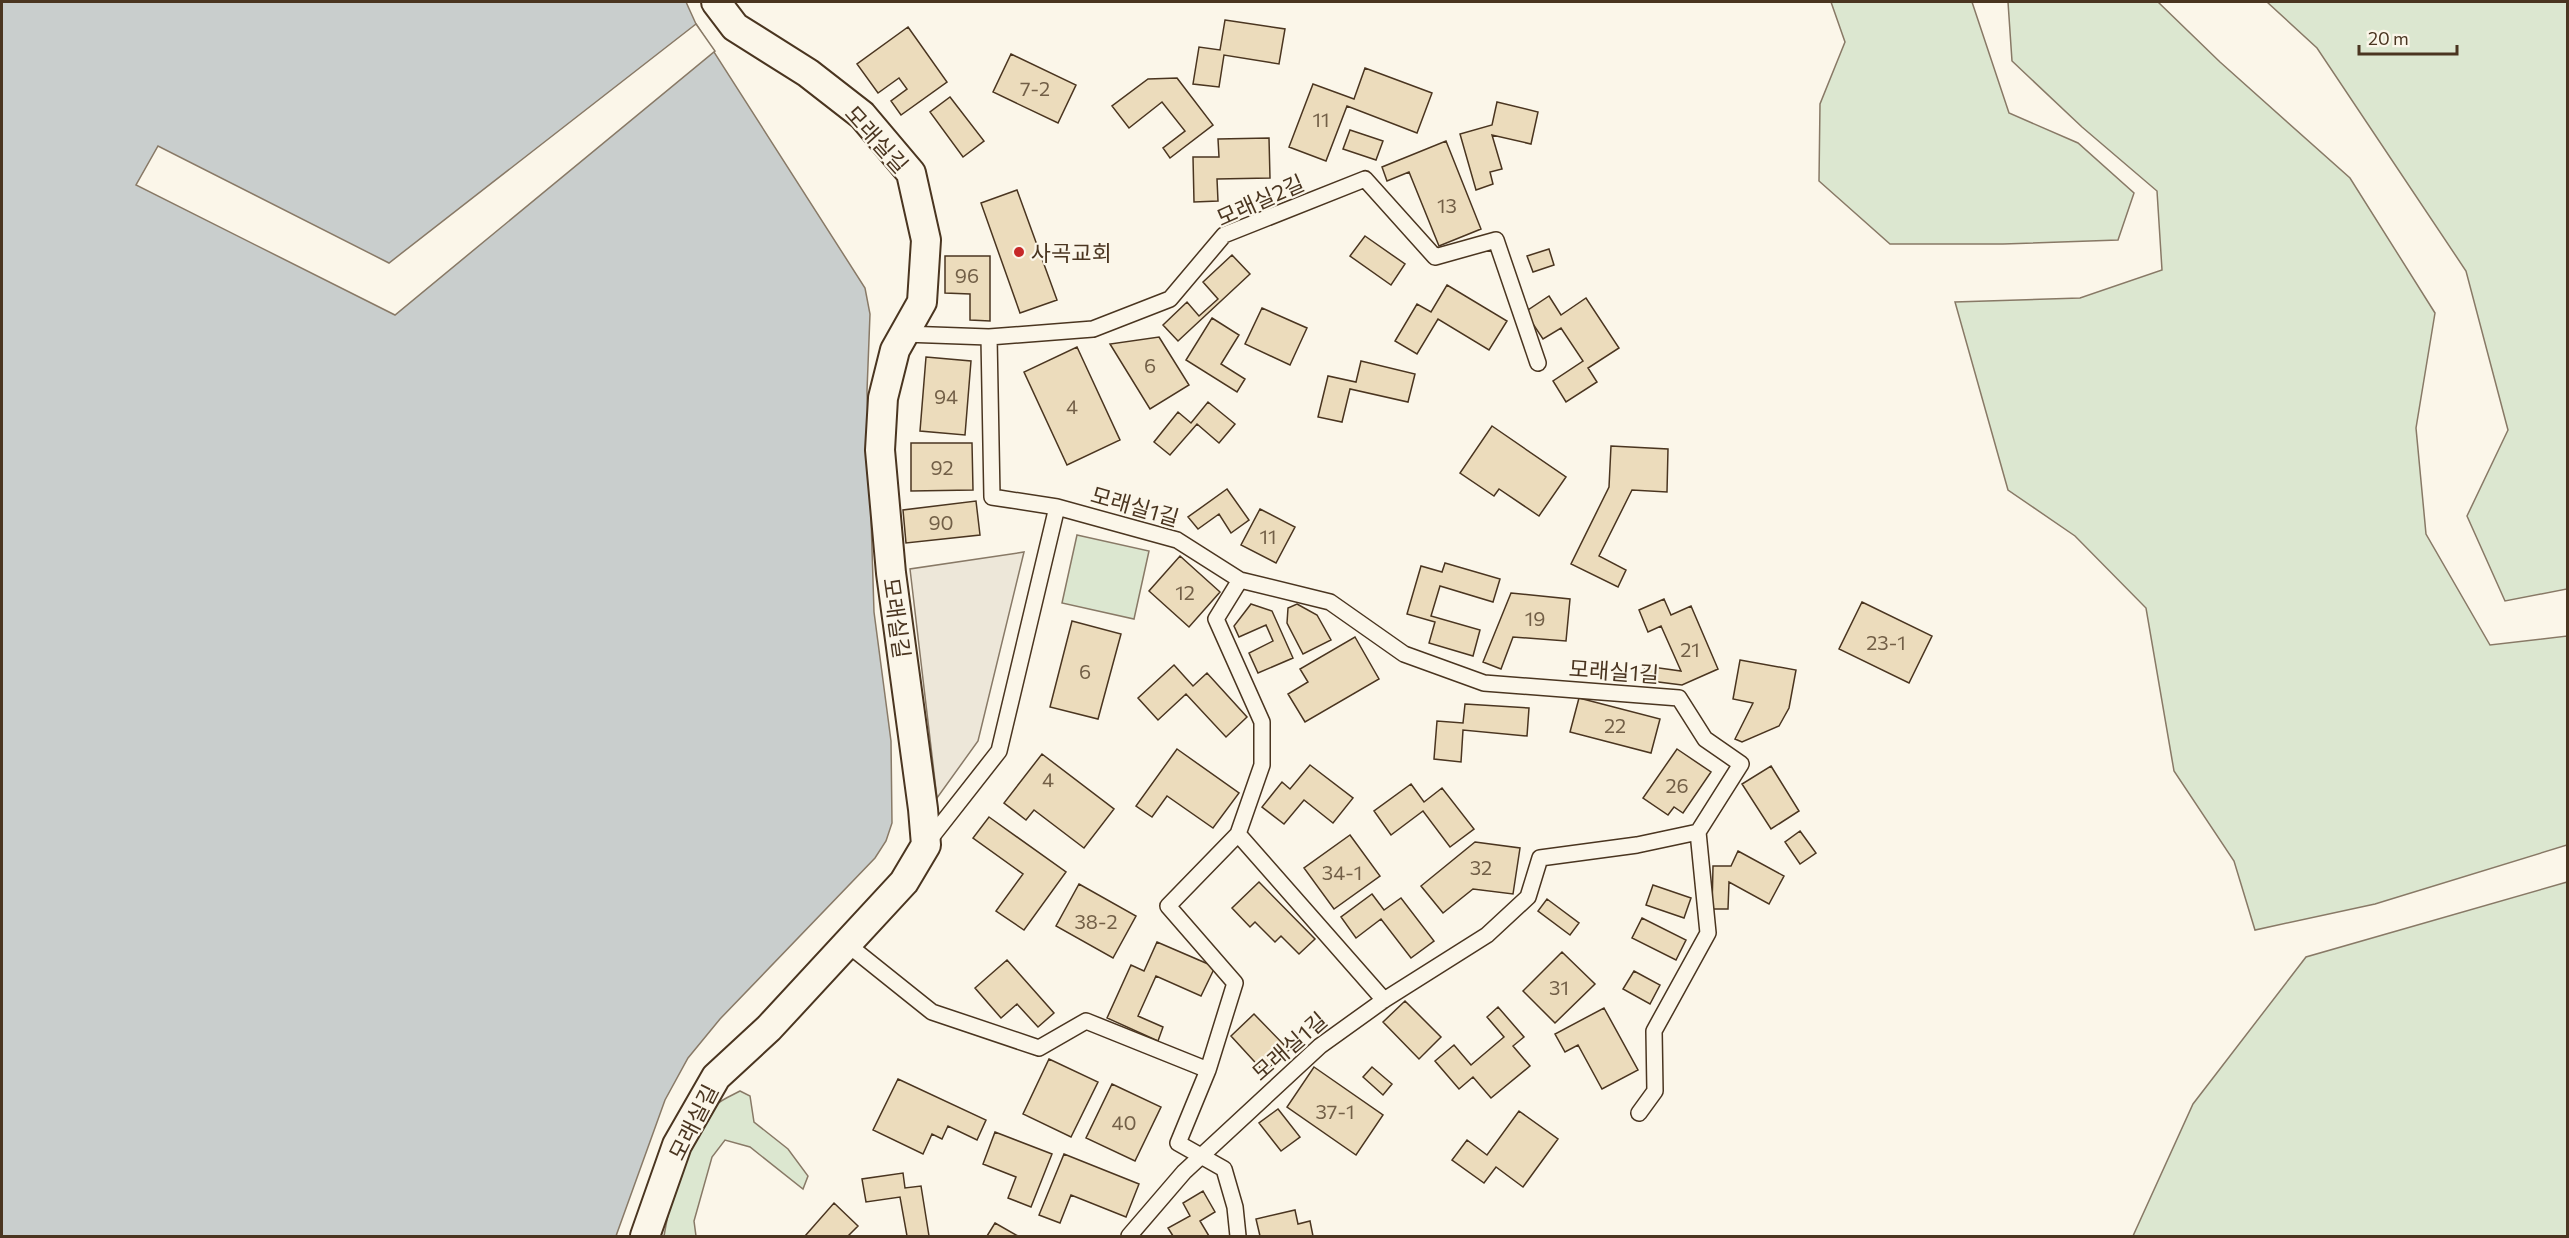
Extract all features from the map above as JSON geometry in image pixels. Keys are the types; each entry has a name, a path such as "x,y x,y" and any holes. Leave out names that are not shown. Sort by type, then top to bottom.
{"street":[{"name":"모래실길","path":"645,1236 677,1145 716,1077 769,1028 904,882 926,845 891,573 880,450 883,398 895,350 922,302 926,240 911,174 862,115 808,73 735,27 716,2"}],"lane":[{"name":"모래실2길","path":"904,334 989,337 1093,329 1170,299 1224,236 1365,179 1435,257 1496,240 1538,363"},
{"path":"989,337 992,497 1057,507"},
{"name":"모래실1길","path":"926,845 999,752 1057,507 1177,540 1240,580 1330,602 1404,654 1484,683 1679,698 1705,740 1741,764 1698,832 1637,845 1540,858 1528,897 1487,935 1384,1000 1320,1046 1184,1172 1129,1236"},
{"path":"1238,1236 1235,1207 1224,1169 1178,1143 1208,1070 1235,983 1168,906 1238,834 1262,765 1262,722 1216,619 1240,580"},
{"path":"1639,1113 1655,1091 1654,1031 1708,933 1698,832"},
{"path":"1238,834 1384,1000"},
{"path":"847,944 932,1012 1039,1048 1086,1021 1208,1070"}],"green space":[{"path":"1831,2 1972,2 2009,113 2078,143 2134,193 2118,240 2003,244 1890,244 1819,181 1820,104 1845,42"},
{"path":"2008,2 2158,2 2220,62 2350,178 2435,313 2416,428 2426,534 2490,645 2567,636 2567,845 2375,904 2255,930 2234,861 2174,771 2146,608 2075,536 2008,490 1955,302 2080,298 2162,270 2157,191 2082,127 2012,61"},
{"path":"2267,2 2567,2 2567,589 2505,601 2467,516 2508,430 2466,271 2317,48"},
{"path":"1077,535 1149,551 1134,619 1062,603"},
{"path":"2567,882 2567,1236 2133,1236 2193,1104 2306,957"},
{"path":"740,1091 750,1096 754,1122 788,1149 808,1176 803,1189 750,1147 725,1140 712,1157 694,1221 696,1236 664,1236 675,1184 695,1134 716,1105"}],"shaded area":[{"path":"2,2 686,2 696,24 865,288 870,314 867,391 874,612 891,741 892,823 886,841 875,858 720,1019 688,1058 665,1100 616,1236 2,1236"},
{"path":"1024,552 978,741 937,798 910,569"}],"pier":[{"path":"696,24 715,51 395,315 136,185 158,146 389,263"}],"building":[{"path":"1225,20 1285,29 1279,64 1224,55 1219,87 1193,84 1199,47 1220,50"},
{"path":"908,27 947,82 901,115 891,101 907,89 899,78 878,93 857,64"},
{"path":"1011,54 1076,85 1058,123 993,92"},
{"path":"1365,68 1432,93 1417,133 1347,106 1326,161 1289,147 1313,84 1354,99"},
{"path":"1177,78 1213,125 1170,158 1163,148 1185,131 1162,102 1129,128 1112,106 1148,79"},
{"path":"950,97 984,141 963,157 930,112"},
{"path":"1497,102 1538,112 1531,144 1492,135 1502,169 1490,172 1493,184 1476,190 1460,134 1492,125"},
{"path":"1350,130 1383,141 1376,160 1343,149"},
{"path":"1269,138 1270,178 1217,179 1218,201 1194,202 1193,157 1219,157 1218,139"},
{"path":"1446,141 1481,229 1439,246 1409,172 1387,181 1382,167"},
{"name":"사곡교회","path":"1017,190 1057,300 1020,313 981,203"},
{"path":"1365,236 1405,264 1391,285 1350,256"},
{"path":"1549,249 1554,265 1533,272 1527,256"},
{"path":"1232,255 1250,274 1178,341 1163,325 1187,302 1199,316 1218,299 1203,282"},
{"path":"945,256 990,256 990,321 970,320 970,294 945,293"},
{"path":"1447,285 1507,321 1489,350 1438,319 1417,354 1395,341 1417,304 1431,312"},
{"path":"1549,296 1561,315 1586,298 1619,348 1588,368 1597,382 1566,402 1553,381 1583,361 1561,328 1543,339 1525,312"},
{"path":"1262,308 1307,328 1290,365 1245,344"},
{"path":"1212,318 1239,335 1221,364 1245,379 1237,392 1186,360"},
{"path":"1159,337 1189,385 1150,409 1110,344"},
{"path":"1077,347 1120,440 1067,465 1024,372"},
{"path":"926,357 971,361 965,435 920,431"},
{"path":"1361,361 1415,374 1408,402 1350,389 1342,422 1318,417 1328,376 1356,382"},
{"path":"1208,402 1235,424 1219,443 1197,424 1170,455 1154,442 1178,412 1191,423"},
{"path":"1492,426 1566,477 1539,516 1499,489 1494,496 1460,473"},
{"path":"911,443 972,443 973,490 911,491"},
{"path":"1611,446 1668,449 1667,492 1632,490 1599,556 1626,570 1618,587 1571,564 1609,487"},
{"path":"1227,489 1249,520 1231,533 1219,514 1198,529 1188,517"},
{"path":"976,501 980,535 906,543 903,510"},
{"path":"1260,509 1295,527 1276,563 1241,545"},
{"path":"1180,556 1220,592 1189,627 1149,591"},
{"path":"1445,563 1500,579 1493,602 1440,586 1431,616 1480,630 1473,656 1429,643 1435,622 1407,614 1421,566 1442,572"},
{"path":"1511,593 1570,599 1566,641 1513,637 1501,669 1483,662"},
{"path":"1664,599 1671,615 1691,606 1718,669 1682,685 1643,680 1645,666 1681,671 1661,626 1648,632 1639,610"},
{"path":"1862,602 1932,636 1909,683 1839,649"},
{"path":"1251,604 1272,611 1293,658 1258,673 1249,653 1273,641 1266,625 1239,637 1234,626"},
{"path":"1297,604 1317,615 1331,640 1303,654 1287,623 1288,608"},
{"path":"1072,621 1121,634 1098,719 1050,707"},
{"path":"1355,637 1379,679 1305,722 1288,694 1308,682 1300,669"},
{"path":"1740,660 1796,670 1789,708 1779,726 1742,742 1735,739 1753,703 1733,699"},
{"path":"1174,665 1193,686 1207,673 1247,717 1226,737 1186,694 1158,720 1138,698"},
{"path":"1579,698 1660,719 1651,753 1570,732"},
{"path":"1465,704 1529,708 1527,736 1463,730 1461,762 1434,759 1437,721 1463,723"},
{"path":"1177,749 1239,793 1213,828 1167,796 1152,817 1136,806"},
{"path":"1677,749 1711,772 1683,813 1674,807 1668,815 1643,798"},
{"path":"1042,754 1114,809 1084,848 1034,810 1026,820 1004,803"},
{"path":"1310,765 1353,798 1333,823 1304,800 1284,824 1262,807 1282,782 1290,789"},
{"path":"1771,766 1799,811 1771,829 1742,784"},
{"path":"1411,784 1424,802 1442,788 1474,829 1450,847 1423,811 1391,835 1374,811"},
{"path":"989,817 1066,872 1024,930 996,911 1023,874 973,838"},
{"path":"1800,831 1816,853 1800,864 1785,842"},
{"path":"1350,835 1380,876 1334,909 1304,868"},
{"path":"1475,842 1520,848 1513,894 1473,889 1443,913 1421,886"},
{"path":"1738,851 1784,876 1769,904 1729,882 1728,909 1712,909 1713,866 1731,866"},
{"path":"1259,882 1315,939 1299,954 1281,936 1275,942 1255,922 1250,927 1232,908"},
{"path":"1079,884 1136,916 1113,958 1056,926"},
{"path":"1653,885 1691,898 1684,918 1646,905"},
{"path":"1372,894 1384,910 1401,898 1434,941 1411,958 1381,919 1356,938 1341,917"},
{"path":"1547,899 1579,923 1570,935 1538,911"},
{"path":"1642,918 1686,940 1676,960 1632,938"},
{"path":"1157,942 1215,967 1201,996 1156,976 1138,1016 1163,1027 1158,1041 1107,1018 1131,965 1144,971"},
{"path":"1562,952 1595,984 1555,1023 1523,991"},
{"path":"1007,960 1054,1013 1038,1027 1017,1004 1001,1018 975,988"},
{"path":"1634,971 1660,985 1650,1004 1623,989"},
{"path":"1405,1001 1441,1037 1419,1059 1383,1022"},
{"path":"1498,1007 1524,1037 1513,1046 1530,1066 1491,1098 1473,1077 1459,1089 1435,1061 1454,1045 1471,1065 1504,1037 1487,1017"},
{"path":"1604,1008 1638,1070 1602,1089 1578,1045 1565,1052 1555,1034"},
{"path":"1254,1014 1289,1050 1264,1072 1231,1036"},
{"path":"1049,1059 1098,1082 1071,1137 1023,1114"},
{"path":"1314,1067 1383,1115 1356,1155 1287,1107"},
{"path":"1372,1067 1392,1084 1383,1095 1363,1077"},
{"path":"898,1079 986,1120 977,1140 948,1126 942,1139 932,1134 923,1154 873,1130"},
{"path":"1112,1084 1161,1107 1135,1161 1086,1138"},
{"path":"1278,1109 1300,1137 1281,1151 1259,1123"},
{"path":"1519,1111 1558,1139 1523,1187 1496,1167 1484,1183 1452,1160 1467,1140 1487,1155"},
{"path":"995,1132 1052,1154 1031,1207 1008,1198 1016,1177 983,1164"},
{"path":"1064,1154 1139,1184 1126,1217 1071,1195 1060,1223 1039,1215"},
{"path":"903,1173 905,1188 921,1186 929,1236 907,1236 900,1197 866,1202 862,1179"},
{"path":"1203,1191 1215,1212 1200,1221 1209,1236 1173,1236 1168,1228 1190,1216 1183,1203"},
{"path":"834,1203 858,1226 848,1236 805,1236"},
{"path":"1295,1210 1298,1224 1310,1221 1313,1236 1260,1236 1256,1219"},
{"path":"995,1223 1018,1236 987,1236"}],"place":[{"name":"사곡교회","path":"1019,252"}]}
